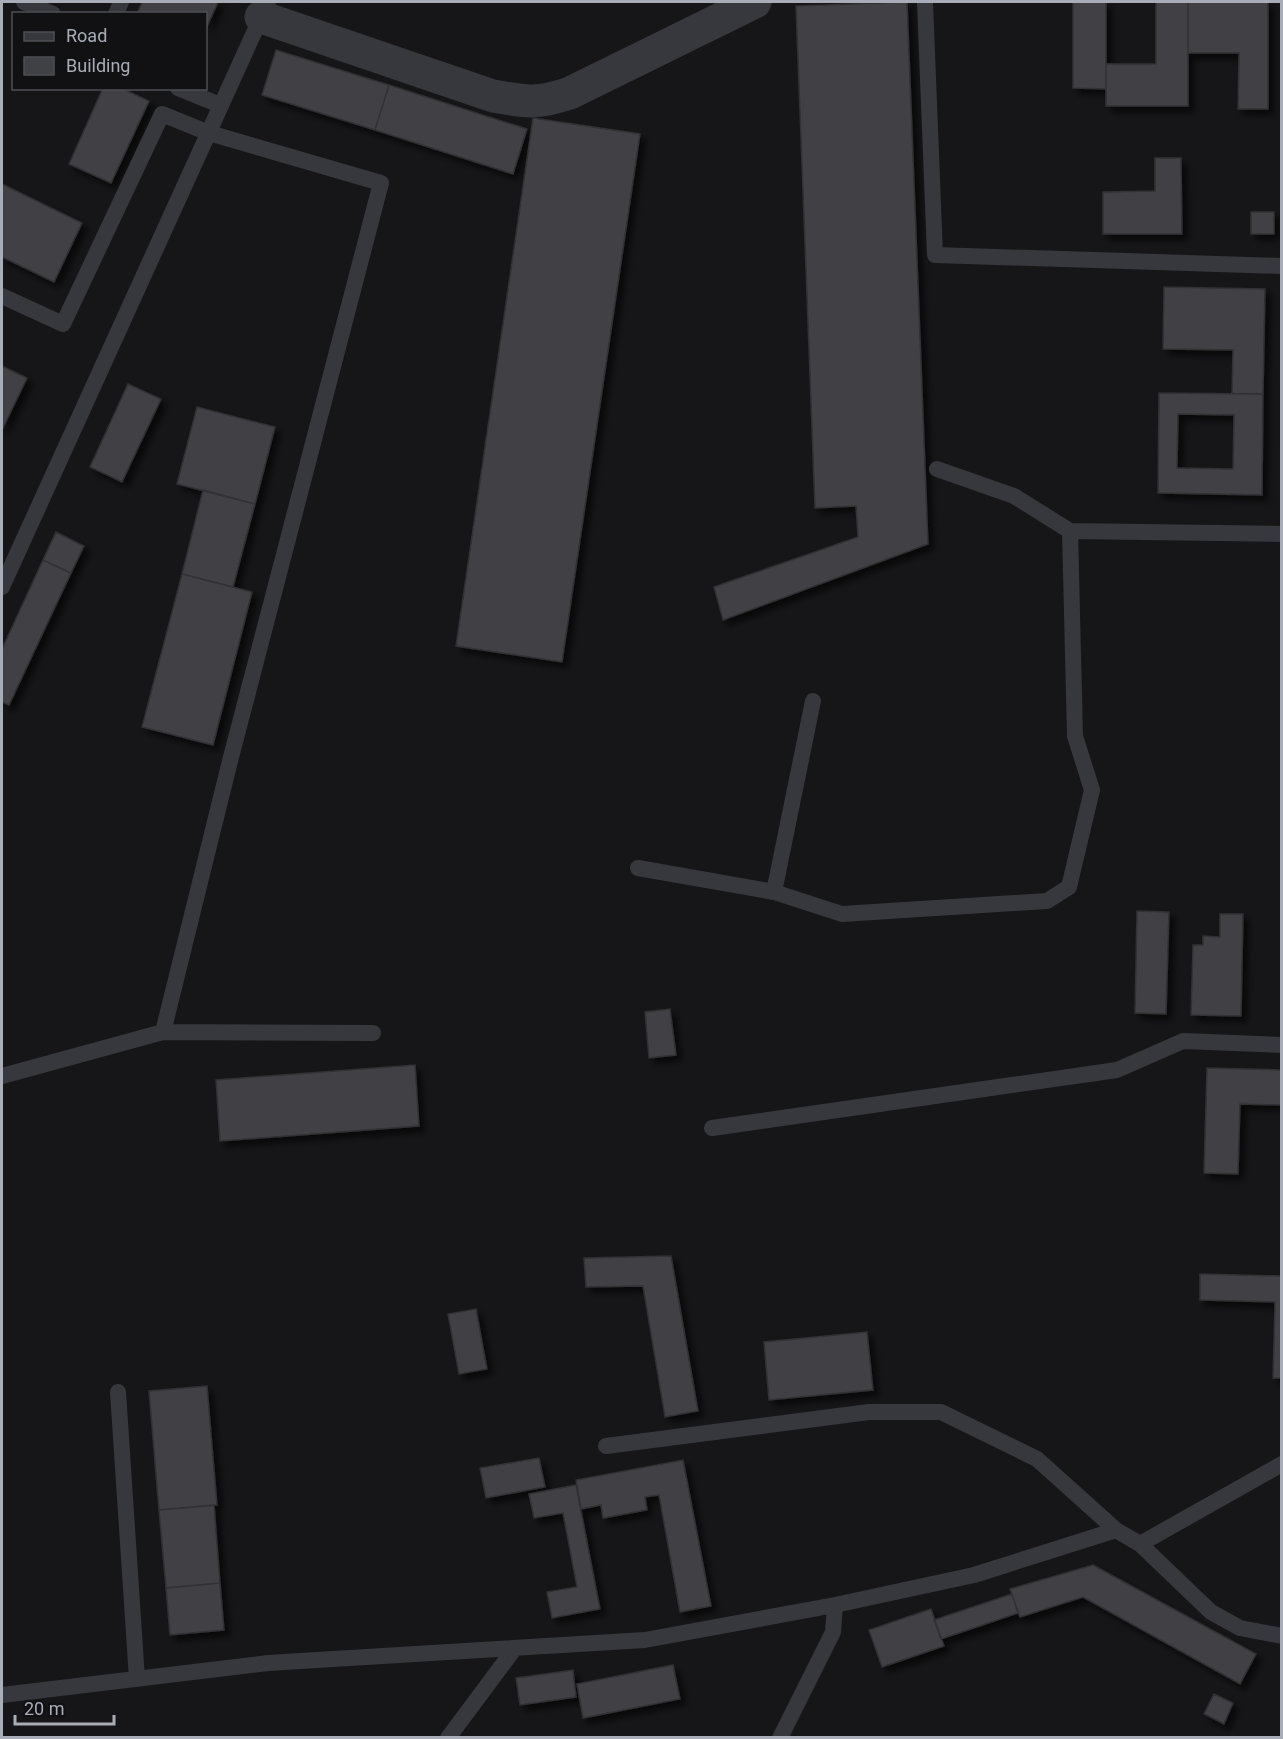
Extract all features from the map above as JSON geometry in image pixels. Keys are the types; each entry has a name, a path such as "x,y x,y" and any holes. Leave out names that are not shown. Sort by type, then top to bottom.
{"street":[{"path":"264,9 493,96 527,102 548,100 570,93 755,2"}],"lane":[{"path":"24,2 48,12"},
{"path":"925,2 936,255 1281,266"},
{"path":"2,586 264,9"},
{"path":"183,90 220,105"},
{"path":"2,296 63,324 162,114 209,133 381,183 230,761 163,1032"},
{"path":"937,469 1014,496 1070,531 1281,534"},
{"path":"638,868 774,892 842,914 1047,901 1069,887 1092,790 1075,736 1070,531"},
{"path":"774,892 813,701"},
{"path":"2,1077 163,1032 373,1033"},
{"path":"712,1128 1117,1070 1184,1041 1281,1045"},
{"path":"118,1392 137,1679"},
{"path":"606,1446 869,1412 941,1412 1037,1460 1116,1530 1140,1544 1211,1612 1240,1628 1281,1636"},
{"path":"1140,1544 1281,1464"},
{"path":"2,1695 268,1664 645,1640 835,1605 974,1575 1116,1530"},
{"path":"780,1737 833,1632 835,1605"},
{"path":"448,1737 515,1648"}],"building":[{"path":"142,2 218,2 207,27 207,12 138,12"},
{"path":"907,2 928,544 723,620 714,587 858,537 856,506 815,508 796,6"},
{"path":"1073,2 1106,2 1106,89 1073,88"},
{"path":"1156,2 1188,2 1188,106 1106,106 1106,64 1156,64"},
{"path":"1188,2 1268,2 1268,109 1238,109 1239,53 1188,53"},
{"path":"276,50 389,85 375,130 262,95"},
{"path":"389,85 527,129 513,174 375,130"},
{"path":"102,90 125,90 149,101 111,183 69,164"},
{"path":"533,118 640,134 562,662 456,646"},
{"path":"1155,158 1181,158 1182,234 1103,234 1103,192 1155,191"},
{"path":"2,184 82,223 54,282 2,257"},
{"path":"1251,212 1274,212 1274,234 1251,234"},
{"path":"1164,287 1265,289 1263,394 1232,394 1233,350 1163,349"},
{"path":"2,366 27,378 2,430"},
{"path":"128,384 161,399 122,482 90,467"},
{"path":"1159,393 1263,394 1262,495 1158,493","holes":["1178,414 1234,415 1233,469 1177,468"]},
{"path":"197,407 275,427 255,504 177,484"},
{"path":"203,490 255,504 233,587 182,574"},
{"path":"56,532 84,546 71,573 43,560"},
{"path":"43,560 71,573 9,705 2,702 2,649"},
{"path":"182,574 252,592 213,745 142,727"},
{"path":"1137,911 1169,912 1166,1014 1135,1013"},
{"path":"1220,914 1243,914 1241,1016 1191,1015 1193,945 1203,945 1203,936 1220,937"},
{"path":"670,1009 676,1055 649,1058 645,1012"},
{"path":"415,1065 419,1126 220,1141 216,1080"},
{"path":"1207,1068 1282,1070 1282,1105 1240,1104 1238,1174 1204,1173"},
{"path":"671,1256 698,1411 665,1417 643,1286 586,1287 584,1258"},
{"path":"1200,1274 1282,1276 1282,1378 1273,1378 1275,1302 1200,1300"},
{"path":"476,1309 487,1369 459,1374 448,1314"},
{"path":"867,1332 873,1390 769,1400 764,1342"},
{"path":"207,1386 217,1505 159,1510 149,1391"},
{"path":"539,1458 545,1487 486,1498 480,1468"},
{"path":"683,1460 711,1606 680,1612 659,1495 645,1497 647,1510 603,1518 601,1505 581,1509 576,1480"},
{"path":"576,1485 600,1609 552,1618 547,1592 577,1587 563,1513 534,1518 529,1494"},
{"path":"214,1505 220,1583 166,1588 159,1510"},
{"path":"1093,1565 1256,1654 1240,1684 1083,1597 1020,1617 1010,1589"},
{"path":"220,1583 224,1630 170,1635 166,1588"},
{"path":"1012,1594 1018,1613 941,1639 934,1620"},
{"path":"931,1609 944,1646 882,1667 869,1630"},
{"path":"673,1665 680,1699 583,1718 577,1684"},
{"path":"573,1670 576,1697 520,1705 516,1678"},
{"path":"1214,1694 1233,1703 1224,1724 1204,1714"}]}
